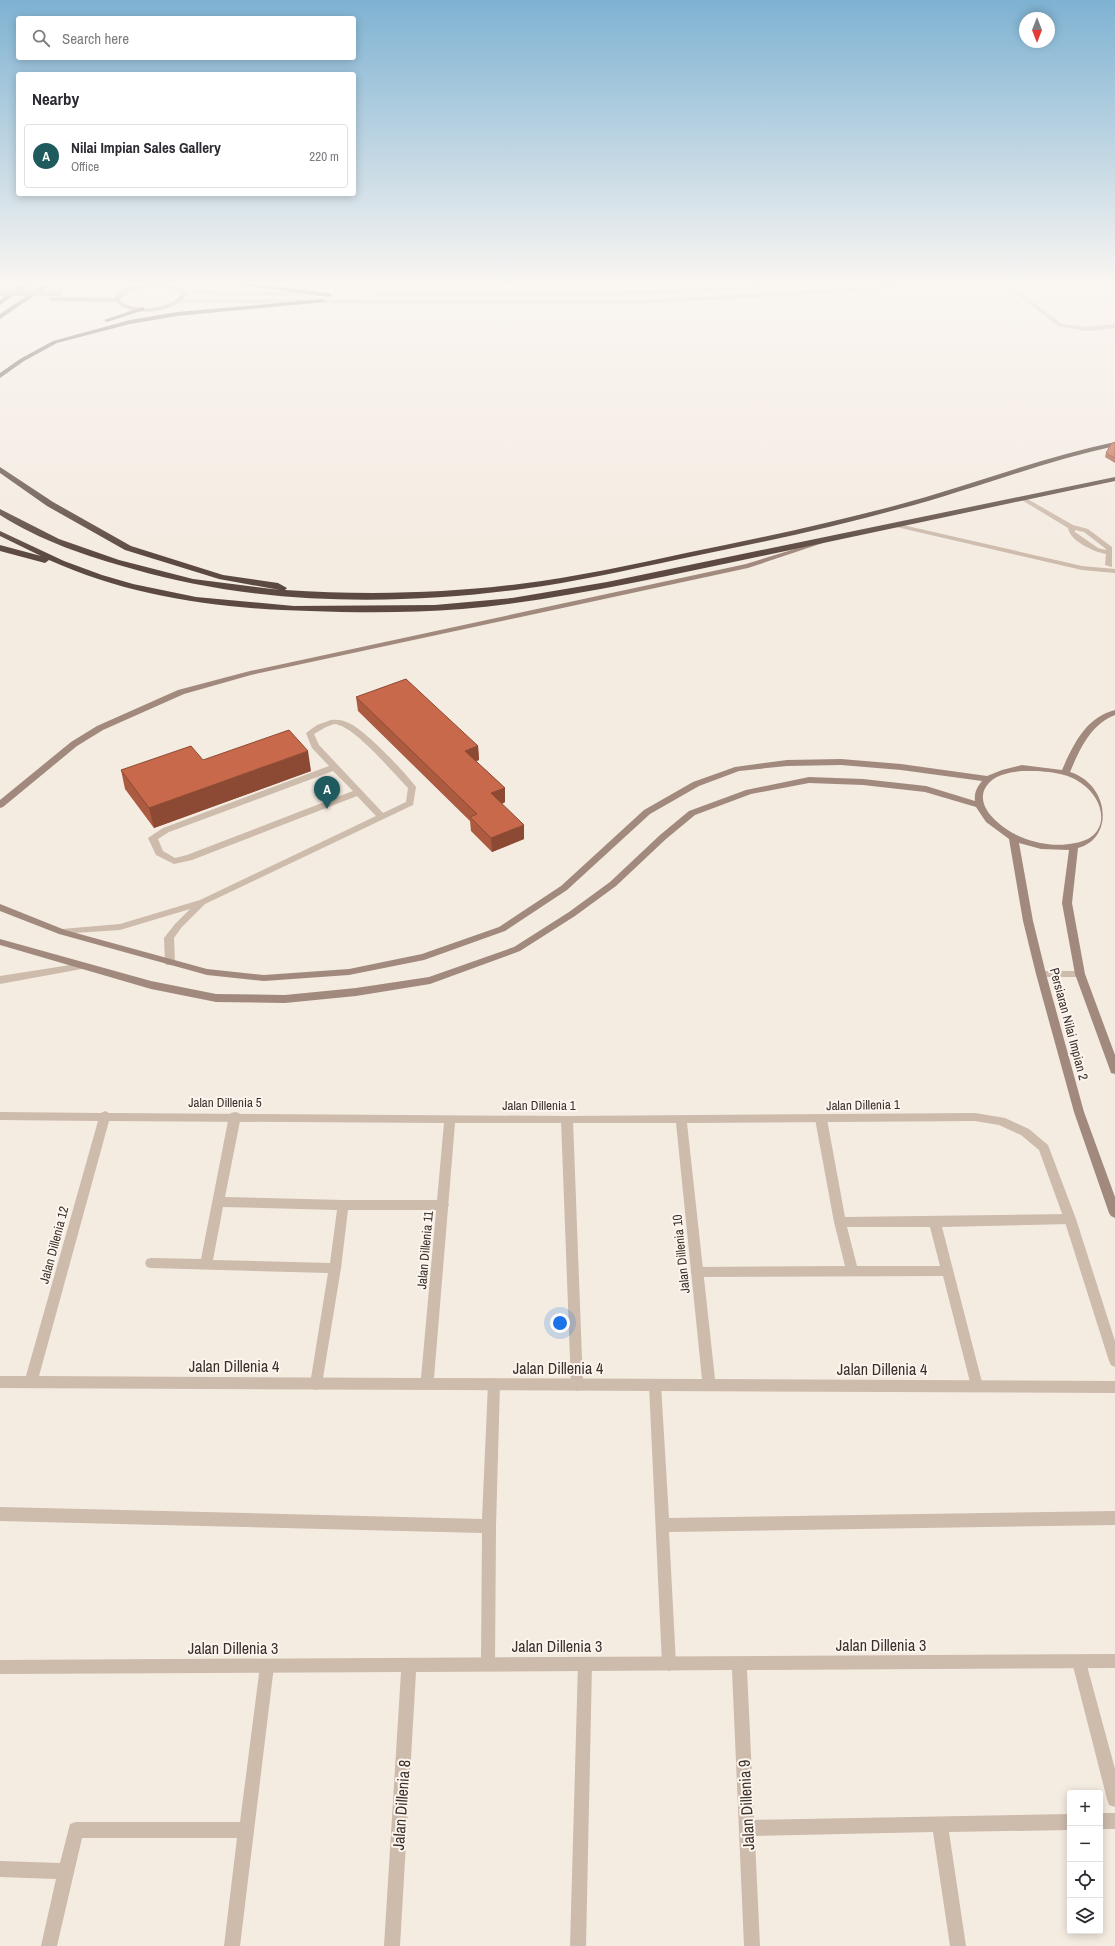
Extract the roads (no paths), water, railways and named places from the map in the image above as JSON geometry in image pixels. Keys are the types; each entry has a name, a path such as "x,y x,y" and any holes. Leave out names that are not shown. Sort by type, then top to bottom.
{"highway":[{"path":"0,511 49,537 100,557 158,575 199,584 300,594 359,596 457,592 555,581 792,534 902,506 1026,467 1115,444"},
{"path":"0,469 50,504 128,548 222,577 275,585 300,594"},
{"path":"0,533 74,567 100,577 150,590 212,602 274,607 402,609 479,604 591,588 1115,478"},
{"path":"0,548 74,567"}],"street":[{"path":"907,522 1062,558 1112,565 1110,554 1096,550 1072,533 1072,527 1022,498"},
{"path":"894,525 1075,566 1115,571"},
{"path":"0,805 74,744 100,728 181,692 250,673 748,566 835,538"},
{"path":"1066,773 1078,742 1103,716 1115,712"},
{"path":"62,932 120,927 203,902 410,802 412,787 357,731 339,722 322,725 310,733 315,746 381,816"},
{"path":"0,907 62,932 207,972 264,978 348,972 424,958 502,929 564,888 647,812 696,784 738,769 788,763 841,762 901,767 989,779"},
{"path":"335,767 166,830 153,838 159,853 174,861 190,858 359,792"},
{"path":"1022,768 1044,768 1066,773 1083,780 1098,790 1108,802 1112,813 1111,825 1104,835 1091,842 1074,847 1053,847 1032,844 1013,837 997,828 985,817 979,805 978,795 982,786 989,779 1003,772 1022,768"},
{"path":"0,942 151,985 216,998 285,999 356,992 430,980 517,949 572,914 613,884 663,837 692,813 750,792 809,780 864,782 926,789 979,805"},
{"name":"Persiaran Nilai Impian 2","path":"1013,837 1028,922 1041,974 1079,1112 1115,1214"},
{"name":"Persiaran Nilai Impian 2","path":"1074,847 1067,903 1080,974 1115,1070"},
{"path":"170,963 170,938 178,926 203,902"},
{"path":"0,980 83,966"},
{"path":"1041,974 1080,974"},
{"name":"Jalan Dillenia 5","path":"0,1116 105,1115 450,1118"},
{"name":"Jalan Dillenia 12","path":"31,1382 105,1115"},
{"path":"206,1264 235,1116"},
{"name":"Jalan Dillenia 1","path":"450,1118 567,1120 975,1117 1001,1121 1024,1132 1044,1148 1070,1219 1115,1361"},
{"name":"Jalan Dillenia 11","path":"427,1384 450,1118"},
{"name":"Jalan Dillenia 10","path":"681,1119 708,1385"},
{"path":"821,1119 840,1222 852,1270"},
{"path":"567,1120 577,1385"},
{"path":"219,1202 342,1205 443,1205"},
{"path":"316,1384 335,1268 342,1205"},
{"path":"840,1222 935,1222 1070,1219"},
{"path":"935,1222 977,1386"},
{"path":"150,1262 335,1268"},
{"path":"697,1272 852,1270 947,1271"},
{"name":"Jalan Dillenia 4","path":"0,1382 1115,1387"},
{"path":"488,1664 489,1526 494,1384"},
{"path":"655,1385 669,1664"},
{"path":"0,1514 489,1526"},
{"path":"662,1525 1115,1518"},
{"path":"1079,1662 1115,1799"},
{"name":"Jalan Dillenia 3","path":"0,1667 1115,1662"},
{"name":"Jalan Dillenia 9","path":"739,1663 752,1946"},
{"path":"578,1946 585,1664"},
{"name":"Jalan Dillenia 8","path":"392,1946 409,1665"},
{"path":"232,1946 267,1666"},
{"path":"1103,1821 1115,1821"},
{"path":"747,1828 1067,1822"},
{"path":"940,1824 958,1946"},
{"path":"49,1946 76,1830 246,1830"},
{"path":"0,1869 66,1871"}],"place":[{"name":"Nilai Impian Sales Gallery","path":"327,809"}]}
